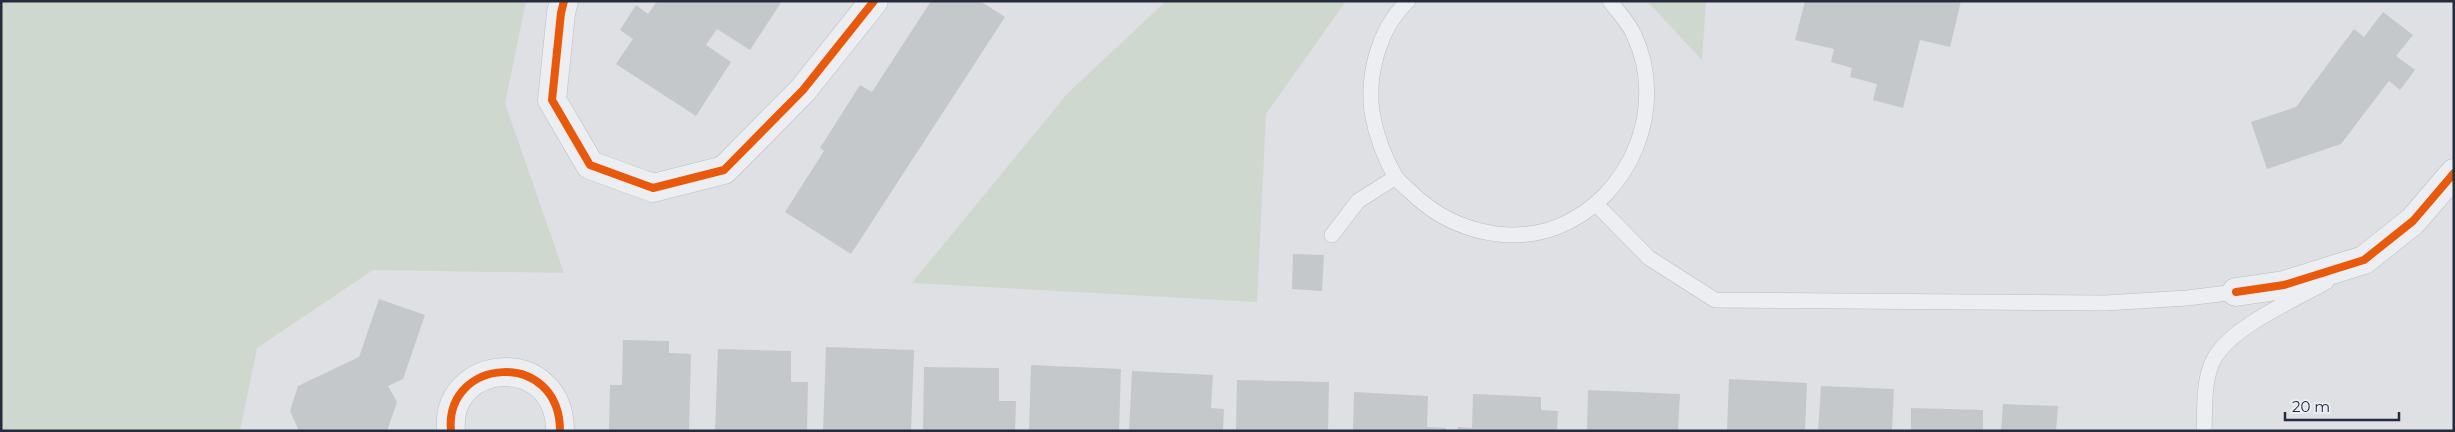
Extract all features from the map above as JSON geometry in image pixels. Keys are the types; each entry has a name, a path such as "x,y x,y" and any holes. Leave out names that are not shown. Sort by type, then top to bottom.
{"street":[{"path":"564,1 561,13 552,100 590,165 653,188 724,170 803,90 874,1"},
{"path":"2236,292 2284,285 2364,260 2413,221 2454,173"},
{"path":"451,431 450,421 456,402 466,387 481,376 497,371 514,371 530,377 545,387 555,401 560,418 560,431"}],"lane":[{"path":"1408,1 1400,9 1378,48 1370,92 1376,137 1396,177 1428,209 1468,229 1513,235 1557,227 1596,204 1627,169 1645,126 1647,80 1634,35 1610,1"},
{"path":"1332,235 1358,201 1396,177"},
{"path":"1596,204 1649,258 1715,300 2105,303 2187,298 2236,292"},
{"path":"2204,431 2206,388 2213,360 2226,341 2245,328 2364,260"}],"shaded area":[{"path":"1,1 526,1 505,103 564,273 373,270 257,348 240,431 1,431"},
{"path":"1166,1 1346,1 1266,114 1257,302 912,283 1067,94"},
{"path":"1647,1 1706,1 1702,60"}],"building":[{"path":"657,1 782,1 750,50 717,29 706,45 731,62 696,116 616,64 633,39 620,30 636,5 648,14"},
{"path":"931,1 980,1 1005,17 851,254 785,212 824,151 820,148 860,85 872,92"},
{"path":"1805,1 1961,1 1950,47 1920,40 1903,108 1873,100 1877,84 1850,77 1852,68 1831,62 1834,49 1795,40"},
{"path":"2383,12 2413,35 2396,56 2415,70 2400,90 2389,81 2341,144 2267,169 2251,122 2296,107 2354,29 2364,37"},
{"path":"1293,254 1324,255 1322,291 1292,289"},
{"path":"379,299 425,315 403,379 388,386 397,402 387,431 299,431 290,411 298,386 359,357"},
{"path":"623,340 669,341 669,353 691,354 689,431 609,431 610,385 622,385"},
{"path":"826,347 914,350 911,431 823,431"},
{"path":"718,349 791,351 791,382 808,382 807,431 715,431"},
{"path":"1031,365 1121,369 1119,431 1029,431"},
{"path":"924,367 999,368 999,401 1016,401 1015,431 923,431"},
{"path":"1132,371 1213,375 1211,408 1224,409 1223,431 1129,431"},
{"path":"1729,379 1807,383 1805,431 1727,431"},
{"path":"1237,380 1329,382 1328,431 1236,431"},
{"path":"1821,386 1894,389 1892,431 1818,431"},
{"path":"1588,390 1680,394 1678,431 1587,431"},
{"path":"1354,392 1428,396 1427,427 1446,428 1446,431 1353,431"},
{"path":"1473,394 1541,397 1541,410 1558,411 1557,431 1457,431 1458,427 1472,428"},
{"path":"2003,404 2058,406 2056,431 2001,431"},
{"path":"1911,408 1983,410 1983,431 1911,431"}],"cycle path":[{"path":"564,1 561,13 552,100 590,165 653,188 724,170 803,90 874,1"},
{"path":"2236,292 2284,285 2364,260 2413,221 2454,173"},
{"path":"451,431 454,406 465,388 482,377 503,372 524,375 542,386 555,404 560,431"}]}
